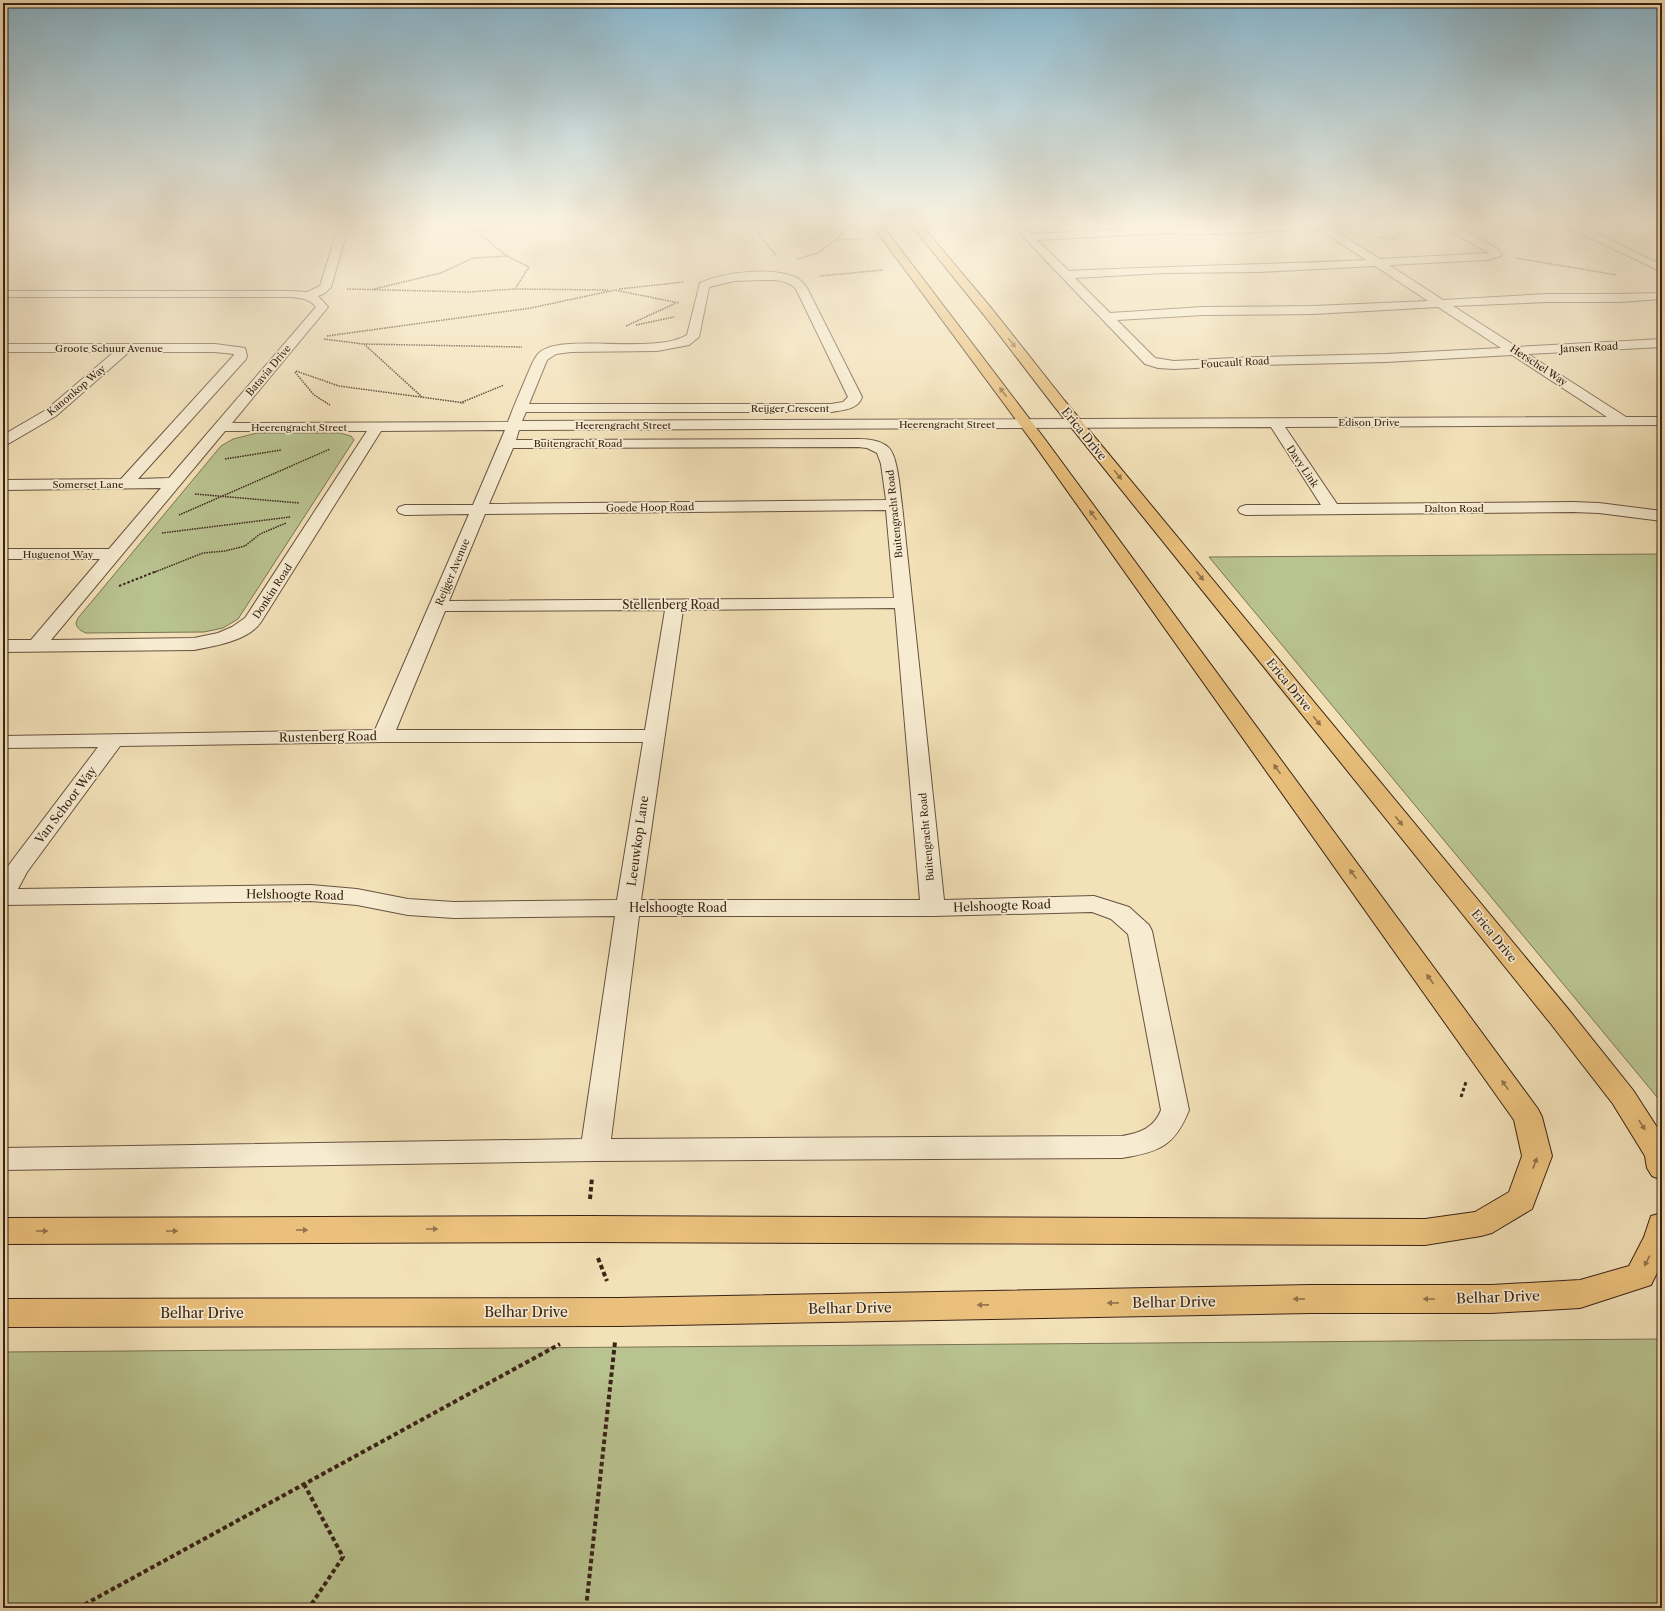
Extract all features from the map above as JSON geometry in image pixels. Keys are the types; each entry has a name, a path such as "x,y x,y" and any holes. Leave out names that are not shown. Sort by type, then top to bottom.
{"main road":[{"path":"3,1231 587,1229 1425,1232 1481,1224 1521,1200 1537,1156 1528,1117 1027,424 930,296"},
{"name":"Erica Drive","path":"975,296 1076,423 1560,1017 1623,1097 1660,1161"},
{"name":"Belhar Drive","path":"3,1313 619,1312 1303,1299 1491,1299 1580,1294 1640,1276 1659,1237 1662,1225"}],"street":[{"path":"3,305 15,296"},
{"name":"Batavia Drive","path":"36,646 322,307 319,300 313,296"},
{"path":"520,408 542,358 548,353 559,349 662,347 679,344 693,337 702,296"},
{"name":"Reijger Crescent","path":"520,408 831,408 846,405 854,400 854,394 805,296"},
{"name":"Foucault Road","path":"1087,296 1150,361 1169,366 1256,361 1371,358 1516,351"},
{"name":"Herschel Way","path":"1431,296 1623,421"},
{"path":"1107,317 1203,311 1314,310 1547,298 1658,296"},
{"name":"Jansen Road","path":"1516,351 1662,343"},
{"name":"Groote Schuur Avenue","path":"3,348 215,348 240,351 241,356 125,484"},
{"name":"Kanonkop Way","path":"3,442 51,413 126,348"},
{"name":"Reijger Avenue","path":"383,736 507,444 520,408"},
{"name":"Edison Drive","path":"1076,423 1662,421"},
{"name":"Davy Link","path":"1275,422 1332,509"},
{"name":"Heerengracht Street","path":"220,427 1076,423"},
{"name":"Donkin Road","path":"3,646 194,644 212,642 236,633 252,622 319,511 376,426"},
{"name":"Buitengracht Road","path":"507,444 866,444 876,446 884,451 889,464 894,505 933,908"},
{"name":"Somerset Lane","path":"3,484 125,484 169,488"},
{"name":"Goede Hoop Road","path":"405,510 894,505"},
{"name":"Dalton Road","path":"1246,510 1573,507 1599,508 1662,516"},
{"name":"Huguenot Way","path":"3,554 113,554"},
{"name":"Stellenberg Road","path":"437,606 904,603"},
{"name":"Leeuwkop Lane","path":"595,1150 628,908 675,605"},
{"name":"Rustenberg Road","path":"3,742 383,736 654,736"},
{"name":"Van Schoor Way","path":"3,894 10,870 114,740"},
{"name":"Helshoogte Road","path":"3,897 311,893 357,897 408,907 454,910 628,908 933,908 1094,904 1120,913 1140,931 1175,1110 1173,1118 1165,1131 1152,1141 1122,1147 595,1150"},
{"path":"3,1159 595,1150"}],"path":[{"path":"293,341 531,308 586,296"},
{"path":"644,296 699,308"},
{"path":"676,303 621,328 686,314 699,308"},
{"path":"311,338 363,344 559,349"},
{"path":"363,344 422,397"},
{"path":"337,426 341,419 331,405 314,395 293,370 339,386 468,404"},
{"path":"420,426 427,416 461,402 520,378 532,380"},
{"path":"135,527 152,527 334,448"},
{"path":"169,488 319,511"},
{"path":"152,527 146,535 319,511"},
{"path":"79,594 96,595 203,553 225,551 245,546 257,538 260,534 319,511"},
{"path":"586,1608 619,1312 587,1229 595,1150"},
{"path":"78,1608 563,1342"},
{"path":"304,1484 342,1557 309,1608"}],"green space":[{"path":"257,433 340,433 351,436 354,440 238,619 223,628 204,632 86,633 80,630 76,623 78,618 221,446 233,439"},
{"path":"1662,554 1662,1103 1209,557"},
{"path":"1662,1339 1662,1608 3,1608 3,1352"}]}
